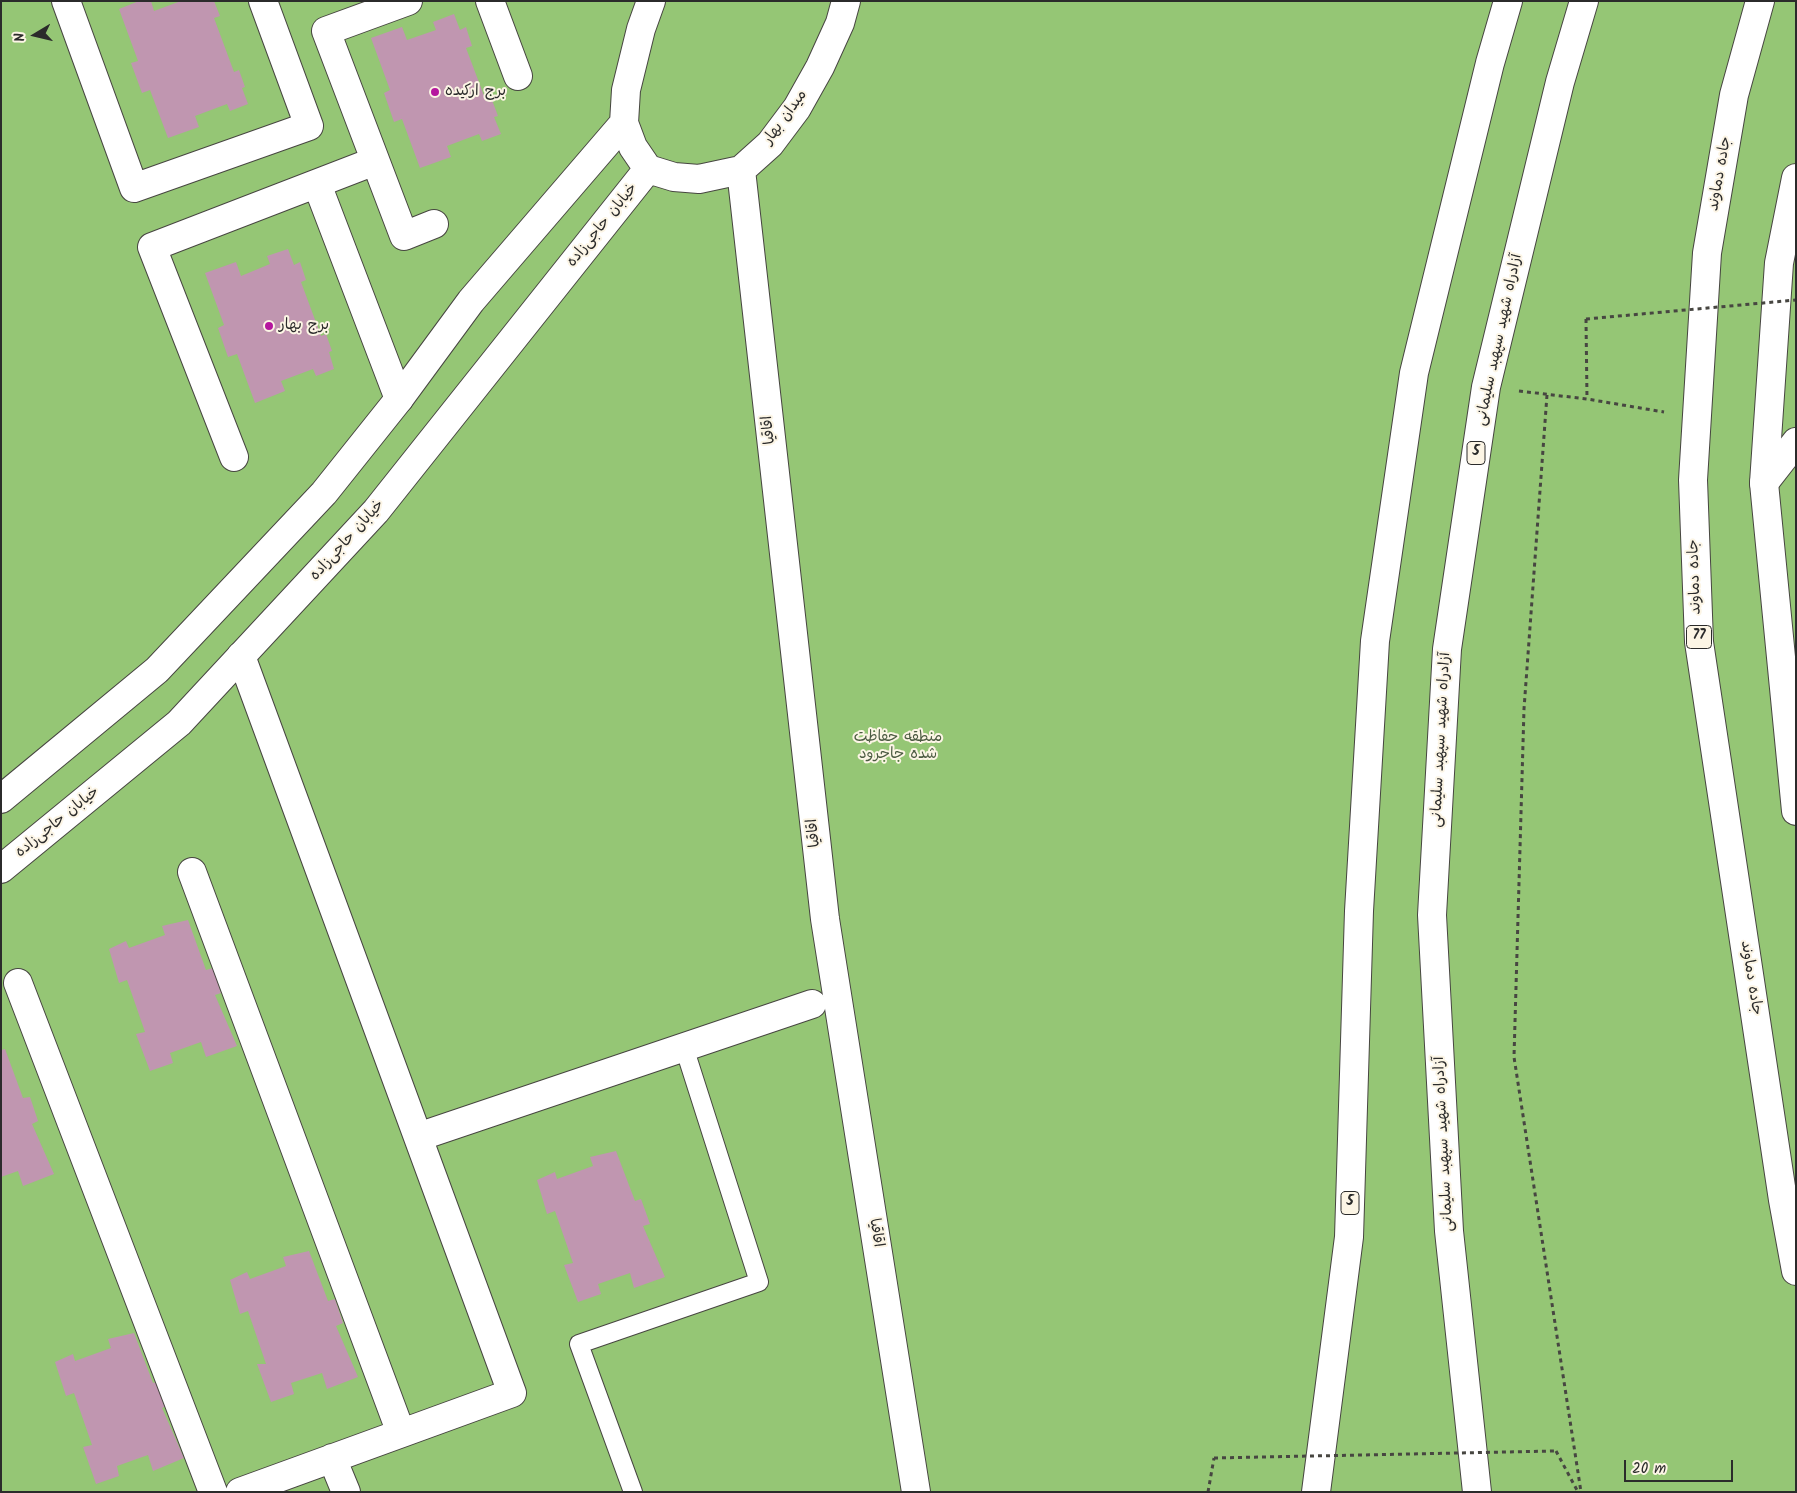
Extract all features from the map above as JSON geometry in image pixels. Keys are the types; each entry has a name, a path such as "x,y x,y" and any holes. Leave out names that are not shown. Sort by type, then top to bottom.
{"main road":[{"path":"66,1 134,188 309,126 263,1"},
{"path":"408,1 326,31 404,236 434,224"},
{"path":"490,1 518,76"},
{"path":"648,169 633,147 624,123 626,90 641,29 651,1"},
{"name":"میدان بهار","path":"648,169 674,177 699,179 741,170 770,144 797,108 820,67 840,23 846,1"},
{"name":"5","path":"1316,1492 1349,1237 1359,911 1375,641 1414,373 1490,63 1508,1"},
{"name":"آزادراه شهید سپهبد سلیمانی","path":"1477,1492 1449,1231 1432,915 1447,649 1486,388 1560,82 1584,1"},
{"name":"جاده دماوند","path":"1760,1 1734,96 1707,253 1693,480 1699,642 1796,1272"},
{"path":"1,799 157,670 324,493 399,399 471,301 624,123"},
{"path":"234,457 152,247 376,160"},
{"name":"خیابان حاجی‌زاده","path":"1,869 179,723 376,511 648,169"},
{"name":"اقاقیا","path":"741,170 825,919 916,1492"},
{"path":"1796,178 1779,263 1764,483 1796,811"},
{"path":"316,184 399,399"},
{"path":"1764,483 1796,442"},
{"path":"240,1492 512,1393 241,656"},
{"path":"192,872 401,1433"},
{"path":"18,983 213,1492"},
{"path":"418,1137 812,1004"},
{"path":"332,1458 346,1492"}],"lane":[{"path":"633,1492 579,1344 758,1282 684,1047"}],"path":[{"path":"1587,399 1586,319 1796,300"},
{"path":"1486,388 1587,399 1697,418"},
{"path":"1547,395 1524,709 1514,1057 1581,1492"},
{"path":"1208,1492 1214,1458 1556,1451 1578,1492"}],"green space":[{"name":"منطقه حفاظت شده جاجرود","path":"1,1 1796,1 1796,1492 1,1492"}],"building":[{"path":"139,1 151,1 154,11 181,1 214,1 220,16 214,18 234,72 239,70 245,87 242,88 248,104 230,111 227,104 195,116 199,127 168,138 150,90 142,93 131,63 138,61 119,9"},
{"name":"برج ارکیده","path":"454,14 460,30 466,27 472,46 466,48 486,101 492,100 498,116 494,117 501,134 482,141 479,134 447,146 451,157 420,168 402,119 394,122 384,93 390,90 371,38 402,27 407,40 436,30 433,22"},
{"name":"برج بهار","path":"288,249 294,265 300,262 306,280 301,282 321,336 326,334 332,351 329,352 334,369 316,376 313,369 281,381 285,391 255,403 237,354 228,357 218,328 224,325 205,273 236,262 241,276 270,264 267,256"},
{"path":"188,920 206,970 213,968 221,993 215,995 237,1046 206,1057 201,1042 170,1053 173,1063 150,1071 136,1034 145,1032 127,980 119,983 109,949 126,941 129,948 165,935 162,926"},
{"path":"5,1049 23,1098 30,1097 38,1121 32,1124 54,1174 23,1186 18,1171 1,1177 1,1050"},
{"path":"616,1151 635,1201 641,1199 650,1224 643,1226 665,1277 634,1288 630,1273 598,1284 601,1294 578,1302 564,1265 573,1263 555,1211 547,1214 537,1180 555,1172 557,1179 593,1166 590,1157"},
{"path":"309,1251 328,1301 335,1299 343,1323 336,1326 358,1377 327,1389 322,1373 291,1383 294,1394 271,1402 257,1364 266,1364 248,1311 240,1314 230,1280 247,1272 250,1279 286,1266 283,1257"},
{"path":"134,1333 153,1383 160,1381 168,1405 162,1408 184,1458 153,1471 148,1455 117,1466 119,1476 96,1484 83,1447 92,1445 74,1393 66,1396 55,1362 73,1354 75,1361 111,1348 108,1339"}],"place":[{"name":"برج ارکیده","path":"435,92"},
{"name":"برج بهار","path":"269,326"}]}
